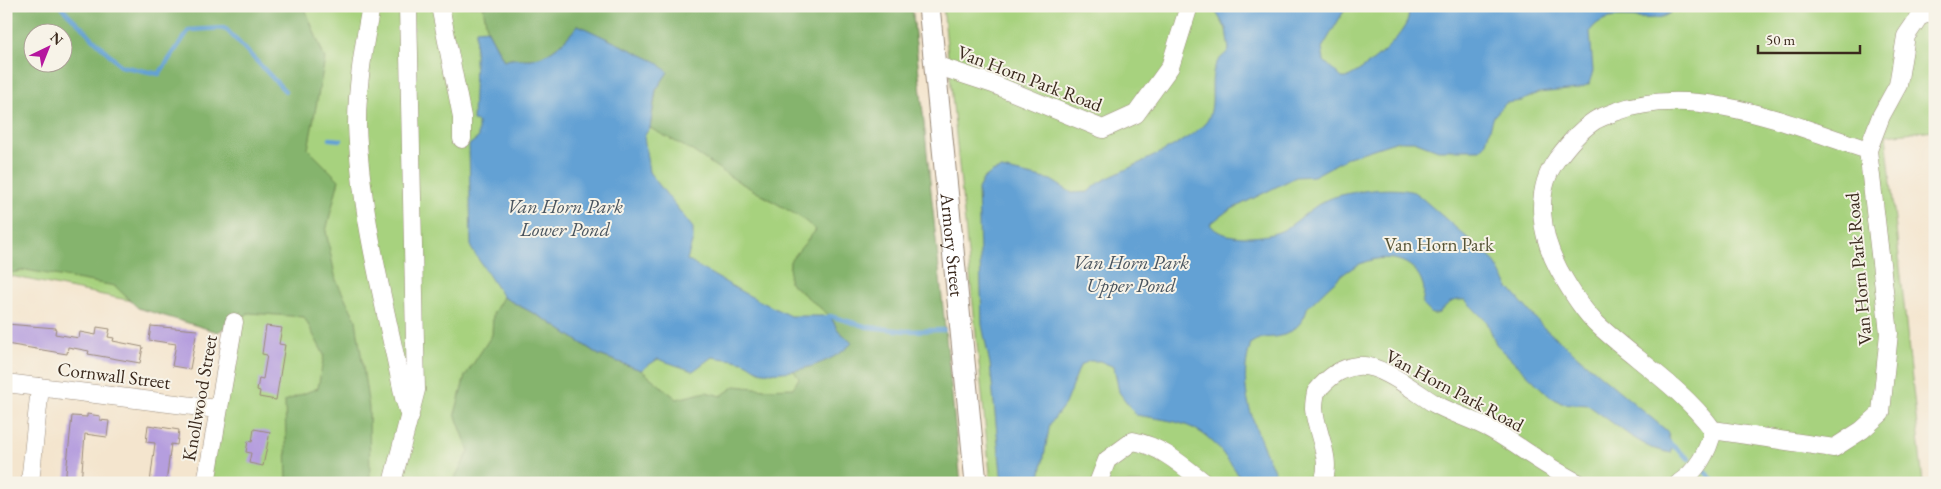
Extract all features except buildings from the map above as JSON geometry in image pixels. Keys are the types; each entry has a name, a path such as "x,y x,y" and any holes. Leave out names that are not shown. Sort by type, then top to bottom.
{"main road":[{"name":"Armory Street","path":"929,6 976,483"}],"street":[{"path":"371,6 359,88 357,123 362,186 404,398 410,417"},
{"path":"392,483 416,390 408,6"},
{"path":"440,6 462,117 462,139"},
{"name":"Van Horn Park Road","path":"935,65 993,84 1104,130 1136,114 1170,67 1189,6"},
{"name":"Van Horn Park Road","path":"1712,430 1834,448 1862,430 1881,413 1889,332 1868,150 1881,116 1898,85 1906,36 1920,17 1935,10"},
{"path":"1679,483 1687,477 1708,452 1712,430 1698,409 1597,324 1560,271 1547,246 1541,213 1550,169 1571,140 1594,120 1653,102 1709,103 1775,120 1868,150"},
{"name":"Knollwood Street","path":"206,483 217,409 234,322"},
{"name":"Van Horn Park Road","path":"1322,483 1326,476 1325,460 1314,409 1316,392 1338,372 1358,366 1379,371 1408,386 1435,404 1492,430 1549,469 1578,483"},
{"name":"Cornwall Street","path":"6,384 217,409"},
{"path":"30,483 40,388"},
{"path":"1098,483 1107,460 1133,441 1145,443 1170,456 1204,483"}],"green space":[{"path":"6,6 912,6 960,483 206,483 234,322 6,275"},
{"path":"6,6 304,6 325,59 308,149 339,180 326,231 336,280 356,320 369,408 370,483 287,483 285,401 318,388 324,355 304,317 249,313 218,332 138,308 115,286 26,270 6,274"},
{"path":"483,6 912,6 961,483 452,483 469,451 455,414 465,376 492,335 493,314 503,297 548,321 599,355 641,370 677,399 706,392 721,396 735,386 765,389 793,388 799,378 793,370 832,357 852,343 838,330 830,316 789,282 790,261 816,230 800,217 734,179 691,150 650,128 656,90 668,72 578,25 563,42 545,55 531,59 504,61 487,29"},
{"name":"Van Horn Park","path":"943,6 1935,6 1935,130 1886,135 1923,483 991,483"}],"water":[{"name":"Van Horn Park Upper Pond","path":"1218,6 1266,6 1271,8 1279,6 1347,6 1322,48 1324,61 1342,78 1346,78 1372,61 1396,38 1407,22 1409,6 1686,6 1660,18 1621,17 1604,20 1597,24 1590,31 1593,71 1589,84 1578,89 1538,93 1522,101 1506,103 1494,116 1485,145 1480,150 1438,150 1414,141 1398,141 1349,157 1314,176 1296,177 1226,212 1210,224 1215,230 1224,234 1257,237 1285,229 1317,205 1337,196 1360,191 1386,189 1398,189 1416,193 1494,261 1509,288 1543,327 1667,431 1672,447 1671,453 1651,448 1629,435 1588,405 1561,403 1547,394 1496,344 1487,322 1465,300 1453,301 1438,314 1432,314 1422,304 1424,287 1413,268 1406,263 1388,258 1360,264 1339,278 1307,308 1304,317 1290,332 1281,336 1259,339 1251,343 1246,372 1248,398 1255,424 1278,483 1241,483 1234,467 1208,438 1198,431 1176,422 1136,415 1119,392 1114,367 1100,361 1089,361 1080,366 1065,404 1050,424 1039,483 1002,483 990,364 982,325 978,189 983,179 992,172 1002,169 1051,180 1072,193 1088,192 1100,182 1174,146 1199,129 1207,121 1210,114 1215,68 1218,61 1229,50 1226,29 1216,12"},
{"name":"Van Horn Park Lower Pond","path":"578,25 657,62 668,72 656,90 650,128 644,136 649,172 693,228 693,239 687,260 744,293 790,316 830,316 838,330 852,343 844,350 822,362 786,372 763,372 743,362 712,357 693,371 658,359 641,370 599,355 548,321 503,297 471,248 469,145 478,138 478,122 473,121 476,30 487,29 504,61 531,59 545,55 563,42"}],"waterway":[{"path":"60,6 121,66 159,74 189,30 225,28 285,91"},
{"path":"330,139 341,140"},
{"path":"825,318 830,316 868,327 906,331 944,330"},
{"path":"1667,441 1689,459"},
{"path":"1705,472 1716,483"}]}
